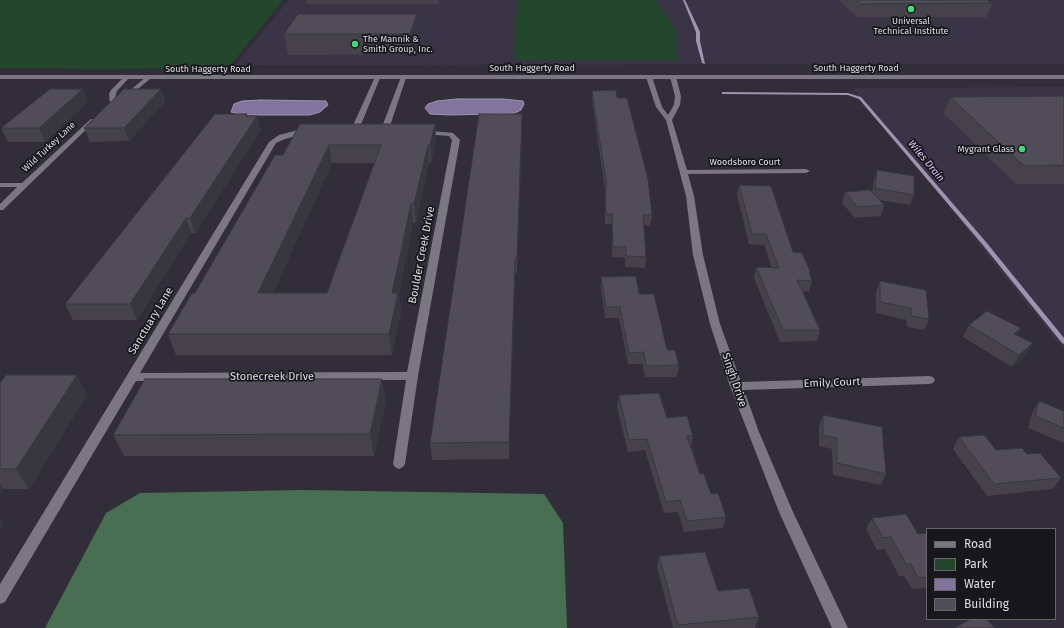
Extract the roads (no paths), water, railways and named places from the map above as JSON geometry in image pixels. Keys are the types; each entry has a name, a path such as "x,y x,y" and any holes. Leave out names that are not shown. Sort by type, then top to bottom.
{"street":[{"name":"South Haggerty Road","path":"0,77 1064,77"},
{"name":"Singh Drive","path":"649,77 659,107 669,120 684,172 690,196 704,286 736,386 786,512 840,628"},
{"path":"669,120 677,105 678,96 673,77"},
{"path":"126,78 114,90 110,104 130,93 148,78"},
{"path":"354,132 377,78"},
{"path":"340,132 380,132 403,78"},
{"name":"Wild Turkey Lane","path":"0,208 98,115"},
{"name":"Sanctuary Lane","path":"0,597 273,142 282,136 298,132 319,132"},
{"name":"Boulder Creek Drive","path":"399,464 412,376 456,140 451,134 415,132"},
{"name":"Woodsboro Court","path":"684,172 806,171"},
{"path":"0,185 24,185"},
{"name":"Stonecreek Drive","path":"132,378 412,376"},
{"name":"Emily Court","path":"736,386 929,380"}],"water":[{"path":"457,99 503,99 523,101 524,104 521,110 515,113 494,114 430,114 425,108 428,104 437,101"},
{"path":"242,101 326,101 328,105 320,112 310,115 242,115 231,112 234,104"}],"waterway":[{"name":"Wiles Drain","path":"684,0 698,32 698,41 704,63"},
{"name":"Wiles Drain","path":"723,93 848,94 860,98 984,243 1064,342"}],"place":[{"name":"Universal Technical Institute","path":"911,9"},
{"name":"The Mannik & Smith Group, Inc.","path":"355,44"},
{"name":"Mygrant Glass","path":"1022,149"}]}
